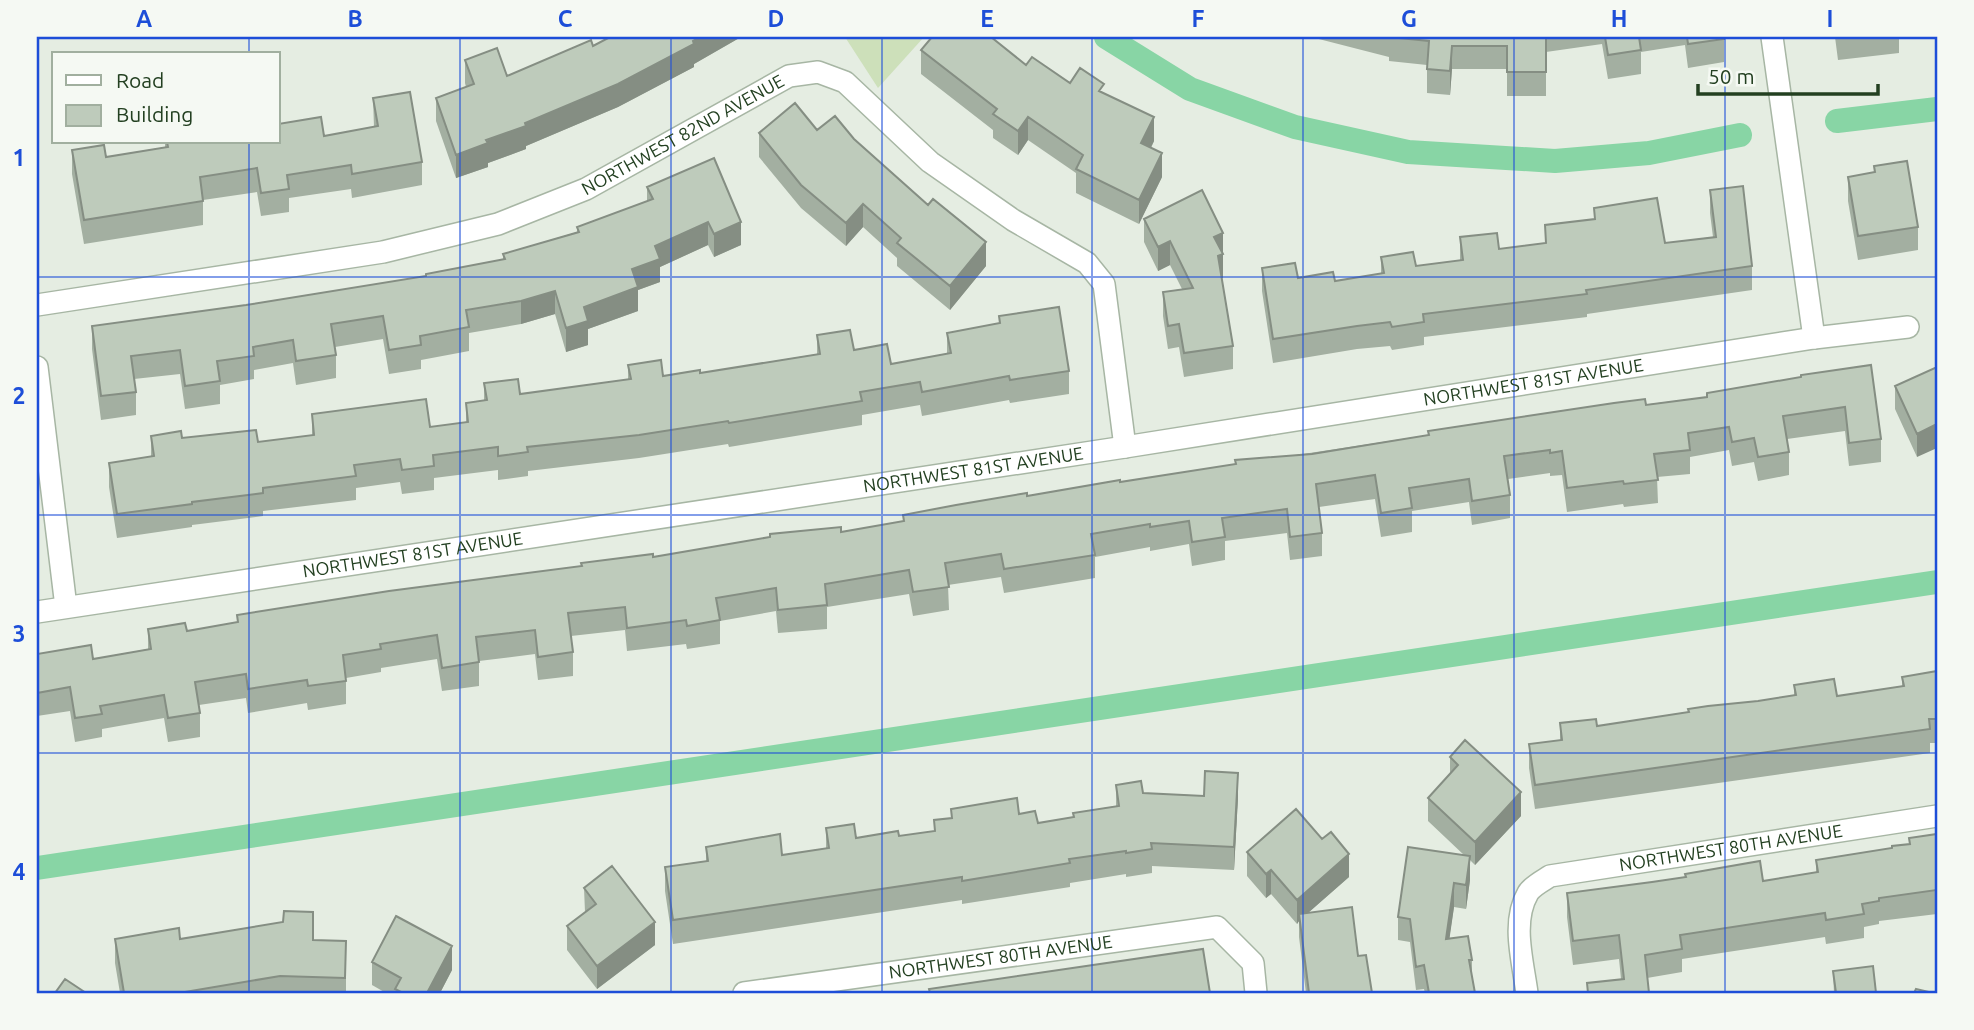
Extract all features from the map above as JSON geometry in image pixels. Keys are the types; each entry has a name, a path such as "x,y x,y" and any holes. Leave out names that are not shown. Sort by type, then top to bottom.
{"street":[{"path":"1772,37 1814,338"},
{"name":"NORTHWEST 82ND AVENUE","path":"37,305 383,252 498,224 586,189 789,76 818,72 845,82 930,162 1013,220 1087,263 1104,284 1125,447"},
{"name":"NORTHWEST 81ST AVENUE","path":"37,612 1125,447 1814,338 1908,327"},
{"path":"37,368 66,607"},
{"name":"NORTHWEST 80TH AVENUE","path":"1527,993 1520,939 1520,914 1529,890 1550,876 1937,816"},
{"name":"NORTHWEST 80TH AVENUE","path":"744,993 1217,927 1253,963 1256,993"}],"green space":[{"path":"845,37 924,37 878,88"}],"building":[{"path":"610,37 700,37 693,41 694,44 618,84 456,155 436,98 474,84 465,60 497,48 507,76 591,40 593,46"},
{"path":"932,37 991,37 1026,65 1032,57 1070,83 1080,68 1104,84 1099,91 1154,117 1141,143 1162,153 1139,200 1076,169 1083,155 1028,117 1018,131 993,114 997,109 921,50"},
{"path":"1389,37 1546,37 1546,72 1507,72 1507,46 1452,46 1450,71 1427,69 1429,41"},
{"path":"1605,37 1639,37 1641,50 1608,55"},
{"path":"1687,37 1724,37 1724,39 1688,44"},
{"path":"410,92 422,162 352,174 351,165 287,175 289,189 261,193 257,168 200,177 203,201 84,220 72,150 104,145 106,157 168,147 167,144 280,144 280,124 321,117 324,136 378,126 373,98"},
{"path":"795,103 817,130 835,116 854,139 928,205 933,199 986,242 950,286 897,243 901,238 863,204 846,223 801,185 759,133"},
{"path":"714,158 741,222 714,234 708,222 655,246 660,259 632,269 638,287 584,307 588,321 566,328 555,291 521,301 466,310 469,327 420,336 421,345 389,350 383,316 331,324 336,355 296,361 293,340 253,347 254,356 217,361 220,381 185,386 180,350 131,356 136,392 101,396 92,326 426,276 505,259 503,254 579,232 577,227 653,199 647,187"},
{"path":"1907,161 1918,227 1858,236 1848,177 1875,172 1874,166"},
{"path":"1743,186 1752,266 1586,290 1587,294 1423,314 1424,322 1392,327 1390,322 1273,339 1262,268 1295,263 1298,278 1333,272 1335,281 1384,273 1381,257 1413,252 1416,266 1463,260 1460,237 1497,233 1499,249 1546,243 1545,225 1595,219 1594,208 1657,198 1665,243 1716,237 1710,190"},
{"path":"1202,190 1223,233 1214,237 1223,254 1218,256 1233,346 1184,353 1179,324 1168,326 1163,292 1193,288 1170,241 1158,247 1144,219"},
{"path":"1059,307 1069,371 1010,380 1009,376 922,392 920,382 860,392 862,401 729,423 728,421 639,435 527,447 528,452 498,456 498,447 433,455 434,466 402,470 400,459 354,465 356,476 263,488 263,493 117,514 109,463 154,456 151,436 181,431 182,438 256,430 258,442 314,435 312,414 426,399 430,427 468,422 466,403 487,400 484,383 518,379 520,394 631,379 628,365 661,360 663,376 700,370 700,373 820,354 817,335 850,330 854,350 887,344 891,364 951,353 947,333 1000,323 999,316"},
{"path":"1871,365 1881,439 1849,443 1845,407 1783,416 1789,452 1758,457 1754,438 1732,442 1729,427 1688,433 1690,450 1654,454 1658,480 1567,488 1562,451 1504,456 1510,495 1472,501 1469,479 1409,488 1412,508 1381,513 1375,475 1316,484 1322,533 1290,537 1287,509 1222,518 1225,537 1192,542 1189,521 1150,527 1150,524 1091,534 1095,555 1004,569 1001,554 945,563 949,587 913,592 909,570 825,584 827,605 778,610 776,588 716,598 720,620 687,626 686,620 627,628 625,607 568,613 573,652 538,657 535,630 476,637 479,662 442,668 437,635 380,644 381,649 343,655 346,681 308,686 307,680 248,689 246,674 195,682 200,713 168,718 164,695 100,706 102,714 75,718 70,687 37,693 37,654 91,645 93,659 151,649 148,629 185,623 187,631 238,622 237,615 389,591 582,566 581,563 653,554 653,557 770,537 770,534 841,527 841,532 904,521 903,515 1027,493 1027,496 1236,464 1235,460 1312,454 1429,435 1428,431 1614,403 1645,399 1646,405 1707,397 1707,393"},
{"path":"1937,367 1937,424 1917,434 1895,386"},
{"path":"1937,671 1937,719 1929,719 1930,729 1535,785 1529,744 1562,740 1560,723 1596,719 1597,726 1689,712 1688,709 1796,695 1794,685 1834,679 1837,696 1904,686 1902,677"},
{"path":"1465,740 1521,792 1475,842 1428,798 1458,765 1450,757"},
{"path":"1205,771 1238,773 1234,847 1151,843 1152,849 1069,859 1070,863 962,881 962,877 673,920 665,867 708,861 706,847 780,834 782,855 829,848 826,828 854,824 856,838 898,831 899,836 935,831 934,820 952,818 951,809 1017,798 1019,814 1035,811 1038,823 1074,817 1073,813 1119,806 1116,785 1141,781 1143,793 1204,796"},
{"path":"1296,809 1322,839 1331,832 1349,854 1297,900 1271,870 1266,874 1247,852"},
{"path":"1937,834 1937,890 1879,898 1879,901 1862,904 1864,914 1826,920 1825,913 1680,935 1682,949 1645,955 1649,993 1588,993 1587,983 1624,979 1619,935 1573,941 1567,893 1686,877 1685,874 1760,861 1763,881 1818,872 1816,860 1892,848 1910,844 1909,838"},
{"path":"1408,847 1470,856 1466,885 1454,883 1446,939 1468,936 1475,993 1429,993 1424,965 1416,967 1410,919 1398,917"},
{"path":"612,866 655,922 597,966 567,926 596,904 584,888"},
{"path":"1352,907 1358,956 1366,955 1372,993 1309,993 1299,914"},
{"path":"284,911 313,912 313,940 346,941 345,978 280,976 179,993 124,993 115,939 179,928 180,939 283,922"},
{"path":"396,916 452,946 427,993 403,993 395,989 401,978 372,962"},
{"path":"1203,949 1210,993 930,993 929,989"},
{"path":"1873,966 1876,993 1836,993 1833,971"},
{"path":"65,979 86,993 55,993"},
{"path":"1916,989 1933,993 1914,993"}],"waterway":[{"path":"1106,37 1190,89 1295,127 1408,152 1555,161 1649,153 1740,135"},
{"path":"1837,121 1937,109"},
{"path":"37,868 1937,582"}]}
